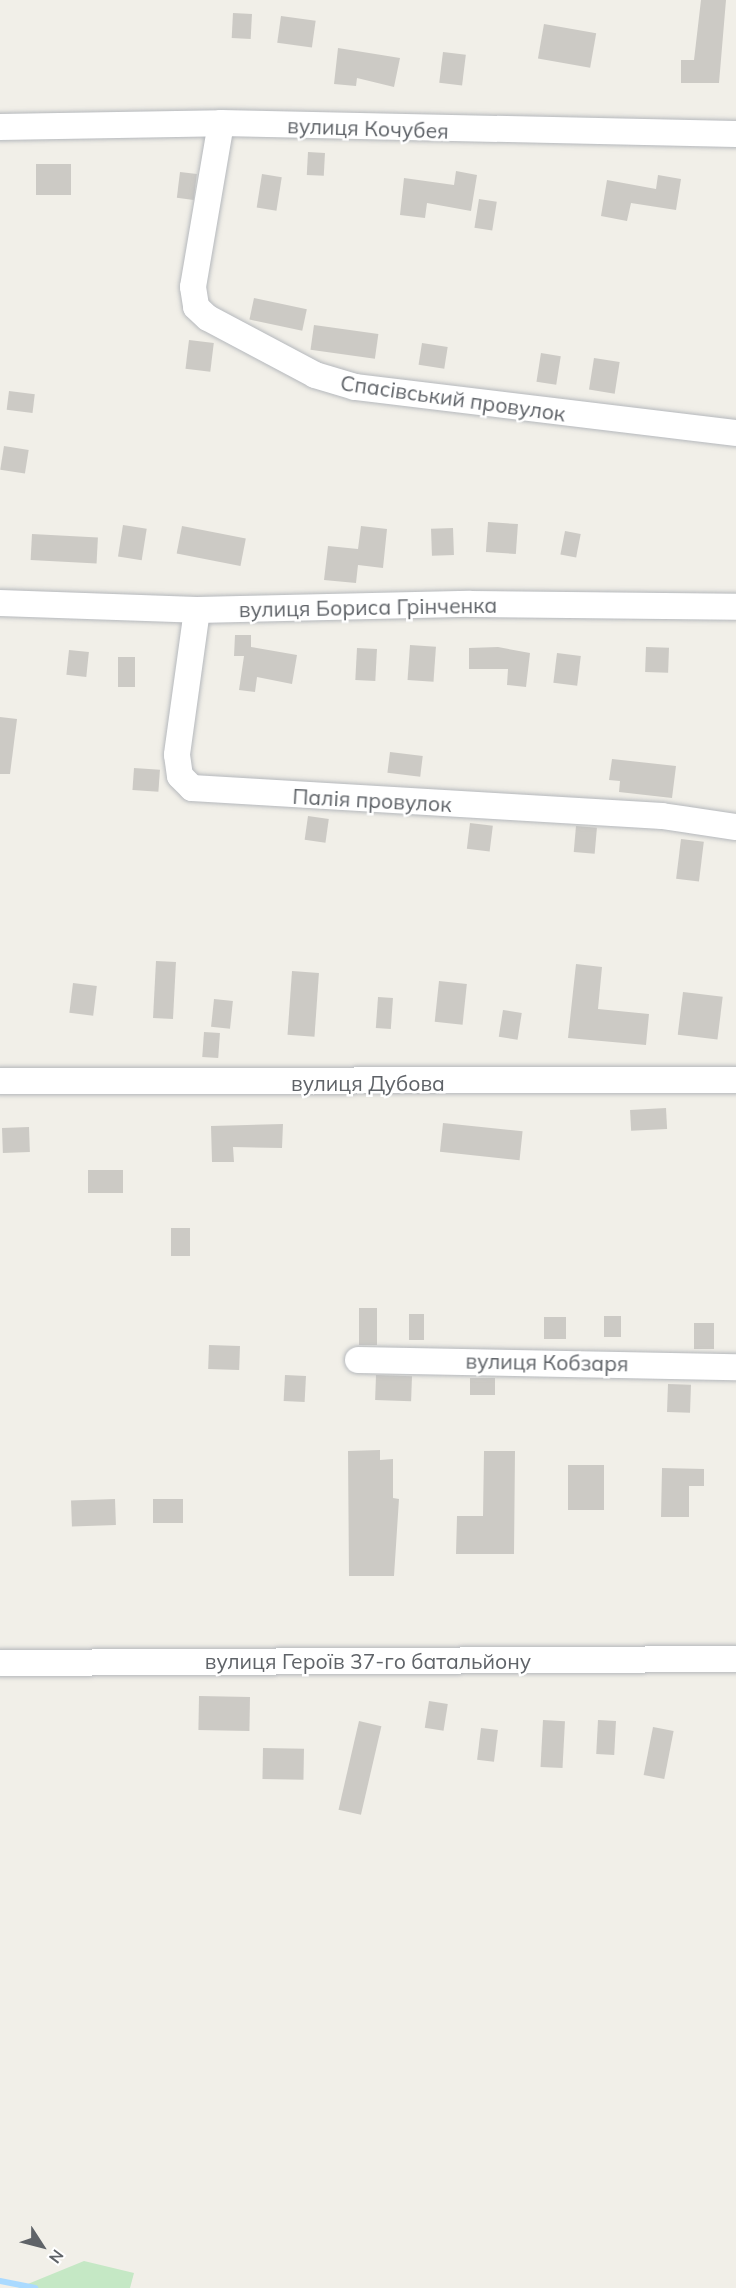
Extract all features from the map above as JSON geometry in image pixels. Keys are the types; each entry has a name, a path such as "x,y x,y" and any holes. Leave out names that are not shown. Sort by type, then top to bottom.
{"street":[{"name":"вулиця Кочубея","path":"0,127 221,123 736,134"},
{"name":"Спасівський провулок","path":"221,123 193,287 196,307 208,318 315,375 344,385 736,433"},
{"name":"вулиця Бориса Грінченка","path":"0,603 197,610 470,604 736,607"},
{"name":"Палія провулок","path":"197,610 177,755 180,776 192,788 662,816 736,827"},
{"name":"вулиця Дубова","path":"0,1081 736,1080"},
{"name":"вулиця Кобзаря","path":"358,1360 736,1367"},
{"name":"вулиця Героїв 37-го батальйону","path":"0,1663 736,1659"}],"green space":[{"path":"84,2261 134,2273 130,2288 18,2288"}],"building":[{"path":"701,0 726,0 719,83 681,83 681,60 694,60"},
{"path":"233,13 252,14 251,39 232,38"},
{"path":"281,16 316,21 312,48 277,43"},
{"path":"544,24 596,33 590,68 538,58"},
{"path":"338,48 400,58 394,87 357,78 356,86 334,84"},
{"path":"443,52 466,55 462,86 439,83"},
{"path":"308,152 325,153 324,176 307,175"},
{"path":"36,164 71,164 71,195 36,195"},
{"path":"456,171 477,175 471,211 427,203 425,218 400,215 404,178 454,185"},
{"path":"180,172 197,174 194,200 177,198"},
{"path":"262,174 282,177 276,211 257,208"},
{"path":"658,175 681,179 676,210 631,203 627,221 601,216 607,180 656,189"},
{"path":"479,199 497,202 492,230 474,228"},
{"path":"254,298 307,309 302,331 249,320"},
{"path":"314,325 378,334 375,359 311,350"},
{"path":"189,340 214,343 210,372 185,369"},
{"path":"422,343 448,347 444,369 419,365"},
{"path":"541,353 561,356 556,385 536,382"},
{"path":"594,358 620,362 615,394 589,390"},
{"path":"9,391 35,394 32,413 7,410"},
{"path":"4,446 29,450 25,474 0,470"},
{"path":"488,522 518,524 516,554 486,552"},
{"path":"123,525 147,529 142,560 118,557"},
{"path":"182,526 246,538 240,566 177,553"},
{"path":"361,526 387,529 383,568 358,565 356,583 324,580 328,546 358,549"},
{"path":"453,528 454,555 432,556 431,529"},
{"path":"565,531 581,534 576,558 560,555"},
{"path":"32,534 98,537 97,563 31,560"},
{"path":"235,635 251,635 251,647 297,655 292,684 257,677 255,692 239,690 244,656 234,656"},
{"path":"410,645 436,647 433,682 408,680"},
{"path":"498,647 530,653 526,687 507,685 508,669 469,669 469,648"},
{"path":"646,647 669,648 668,673 645,672"},
{"path":"357,648 377,649 375,681 355,680"},
{"path":"69,650 89,652 86,677 66,675"},
{"path":"557,653 581,656 577,686 553,683"},
{"path":"118,657 135,657 135,687 118,687"},
{"path":"0,717 17,719 10,774 0,774"},
{"path":"390,752 423,756 420,777 387,773"},
{"path":"612,759 676,766 672,798 619,792 620,781 609,780"},
{"path":"134,768 160,770 158,792 132,790"},
{"path":"308,816 329,819 325,843 305,840"},
{"path":"470,823 493,826 490,852 467,849"},
{"path":"576,826 597,828 595,854 574,852"},
{"path":"681,839 704,842 699,882 676,879"},
{"path":"156,961 176,962 173,1019 153,1018"},
{"path":"576,964 602,967 598,1009 649,1014 646,1045 568,1038"},
{"path":"292,971 319,973 314,1037 288,1035"},
{"path":"439,981 467,984 463,1025 435,1022"},
{"path":"73,983 97,986 93,1016 69,1013"},
{"path":"683,992 723,997 717,1040 678,1035"},
{"path":"378,997 393,998 391,1029 376,1028"},
{"path":"214,999 233,1001 230,1029 211,1027"},
{"path":"503,1010 522,1013 518,1040 499,1037"},
{"path":"204,1032 220,1033 218,1058 202,1057"},
{"path":"666,1108 667,1129 631,1131 630,1110"},
{"path":"443,1123 523,1131 520,1160 440,1152"},
{"path":"283,1124 282,1148 233,1147 234,1162 212,1162 211,1126"},
{"path":"29,1127 30,1152 3,1153 2,1128"},
{"path":"88,1170 123,1170 123,1193 88,1193"},
{"path":"171,1228 190,1228 190,1256 171,1256"},
{"path":"359,1308 377,1308 377,1345 359,1345"},
{"path":"409,1314 424,1314 424,1340 409,1340"},
{"path":"604,1316 621,1316 621,1337 604,1337"},
{"path":"544,1317 566,1317 566,1339 544,1339"},
{"path":"694,1323 714,1323 714,1349 694,1349"},
{"path":"209,1345 240,1346 239,1370 208,1369"},
{"path":"285,1375 306,1376 305,1402 284,1401"},
{"path":"376,1375 412,1376 411,1401 375,1400"},
{"path":"470,1378 495,1378 495,1395 470,1395"},
{"path":"668,1384 691,1385 690,1413 667,1412"},
{"path":"380,1450 380,1460 393,1459 393,1498 399,1499 394,1576 349,1576 348,1451"},
{"path":"484,1451 515,1451 514,1554 456,1554 457,1516 483,1516"},
{"path":"568,1465 604,1465 604,1510 568,1510"},
{"path":"662,1468 704,1469 704,1486 689,1486 689,1517 661,1517"},
{"path":"115,1499 116,1525 72,1527 71,1501"},
{"path":"153,1499 183,1499 183,1523 153,1523"},
{"path":"199,1696 250,1697 249,1731 198,1730"},
{"path":"429,1701 448,1704 444,1731 425,1728"},
{"path":"543,1720 565,1721 563,1768 541,1767"},
{"path":"598,1720 616,1721 614,1755 596,1754"},
{"path":"359,1721 381,1726 361,1815 339,1810"},
{"path":"653,1727 674,1731 664,1779 644,1775"},
{"path":"481,1728 498,1730 494,1762 477,1760"},
{"path":"263,1748 304,1749 303,1780 262,1779"}],"waterway":[{"path":"0,2281 35,2288"}]}
